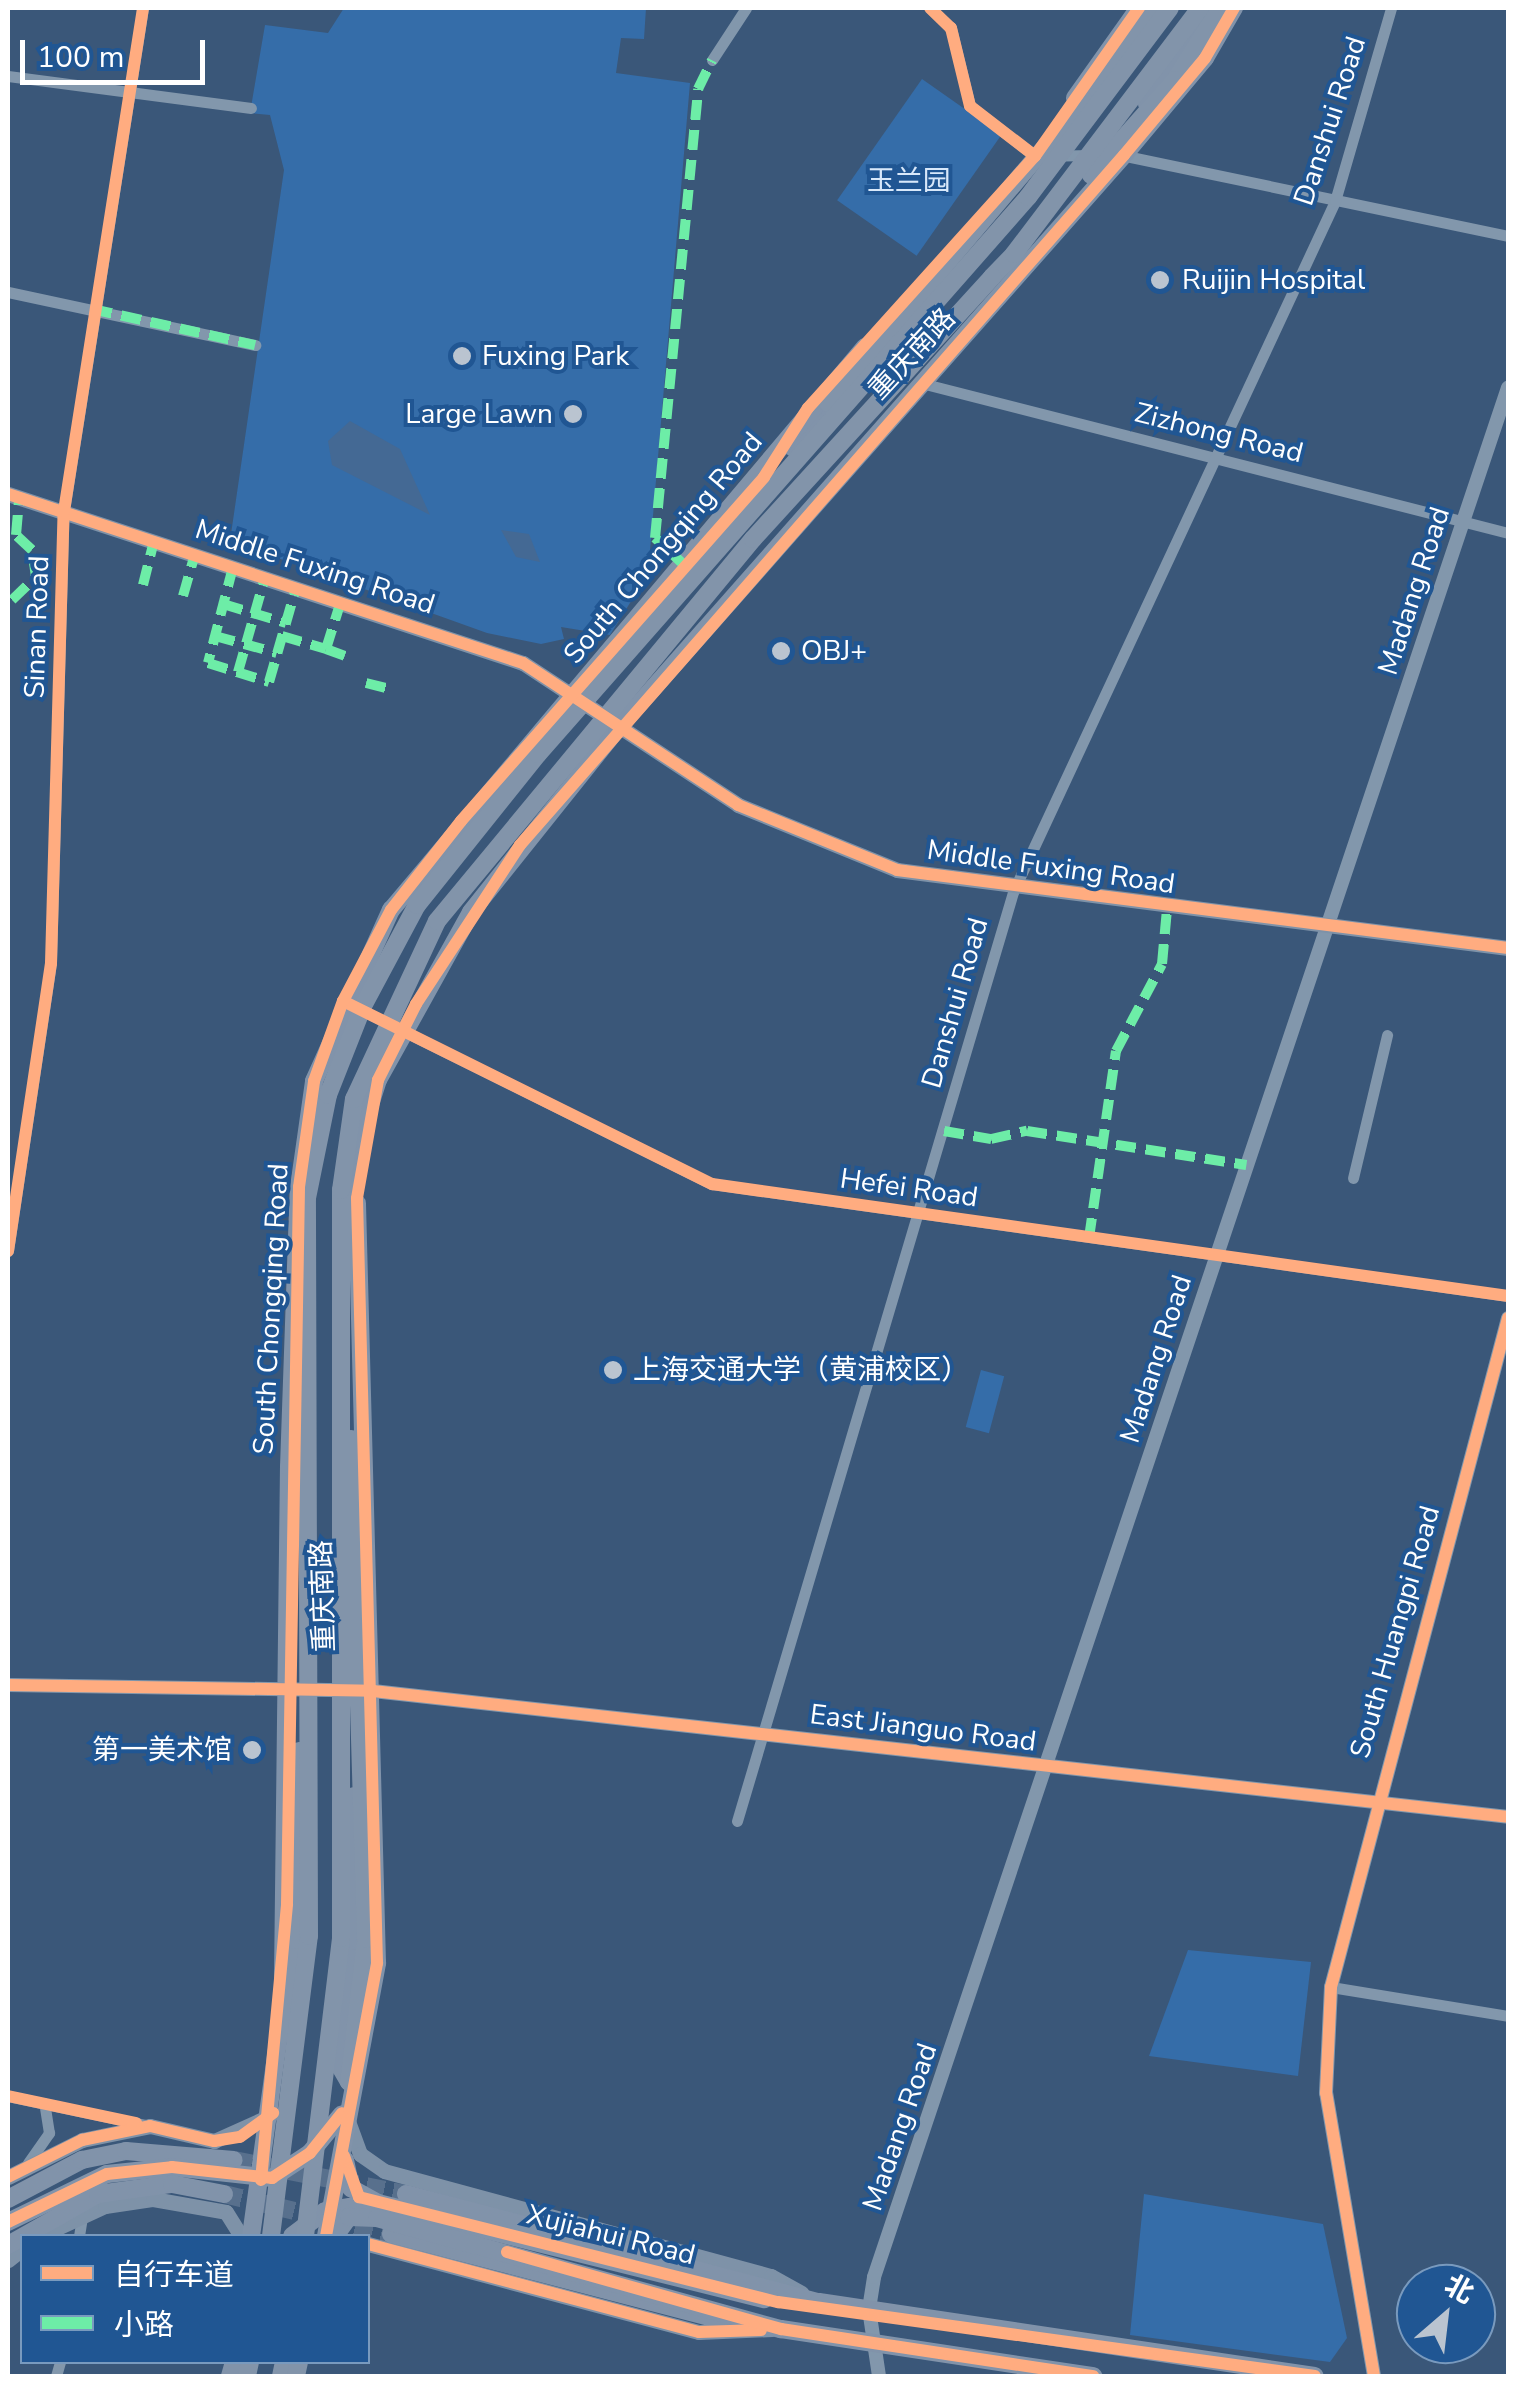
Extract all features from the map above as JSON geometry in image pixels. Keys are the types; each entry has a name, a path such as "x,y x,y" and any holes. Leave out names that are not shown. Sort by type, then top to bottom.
{"highway":[{"path":"271,2234 309,1936 307,1198 328,1095 363,1006 416,906 1152,8"},
{"path":"768,479 1028,197 1167,8"},
{"path":"1014,254 1203,8"},
{"path":"305,2234 341,1938 341,1190 354,1099 438,920 753,539 1014,254 1133,132 1220,8"},
{"path":"341,1354 354,1464 366,1939 349,2082"},
{"path":"280,2035 296,1940 297,1505 308,1426"}],"main road":[{"name":"South Chongqing Road","path":"298,1301 299,1187 314,1081 343,1001 391,910 574,692 768,479 824,392 1036,156 1139,8"},
{"path":"1055,156 1167,8"},
{"path":"1124,155 1203,8"},
{"name":"重庆南路","path":"617,729 918,382 1124,155 1205,58 1234,8"},
{"name":"重庆南路","path":"768,479 1055,156"},
{"name":"重庆南路","path":"824,392 851,386"},
{"name":"Middle Fuxing Road","path":"8,494 523,663 574,692 617,729 774,822 897,870 1012,892 1508,948"},
{"path":"326,2234 349,2082 365,2055 377,1963 364,1692 357,1213 368,1108 402,1031 471,912 617,729"},
{"name":"重庆南路","path":"298,1301 299,1692"},
{"path":"251,2234 273,2113 280,2035 299,1692"},
{"path":"8,2222 107,2174 172,2168 261,2180 310,2152 344,2111"},
{"path":"344,2111 345,2175 359,2197 378,2203"},
{"path":"344,2111 369,2165 771,2276 819,2302"},
{"path":"8,2177 28,2162 150,2126 214,2141 240,2137 273,2113"},
{"path":"8,2199 82,2160 126,2151 234,2160"},
{"path":"24,2234 60,2209 131,2186 224,2194"},
{"name":"Xujiahui Road","path":"406,2194 819,2302 1315,2376"},
{"path":"44,2234 82,2216 153,2199 226,2212 240,2234"},
{"path":"295,2234 332,2209 378,2203"},
{"name":"Xujiahui Road","path":"378,2203 778,2302 819,2302"},
{"name":"Xujiahui Road","path":"336,2234 349,2217 377,2218 781,2329 876,2348 1093,2376"},
{"path":"391,2234 690,2316 781,2329"},
{"name":"Xujiahui Road","path":"370,2245 700,2332 781,2329"}],"street":[{"name":"Sinan Road","path":"8,1251 49,998 64,512 92,309 143,8"},
{"path":"712,60 746,8"},
{"path":"930,8 951,28 970,106 1036,156 1124,155 1508,236"},
{"name":"Danshui Road","path":"737,1821 1012,892 1335,201 1391,8"},
{"path":"8,76 250,108"},
{"path":"8,292 254,345"},
{"name":"Zizhong Road","path":"918,382 1508,533"},
{"name":"Madang Road","path":"879,2376 869,2309 1009,1872 1052,1769 1216,1256 1508,388"},
{"name":"Hefei Road","path":"343,1001 693,1178 919,1215 1508,1296"},
{"path":"1352,1178 1387,1036"},
{"name":"South Huangpi Road","path":"1374,2376 1326,2093 1331,1987 1373,1804 1508,1318"},
{"name":"East Jianguo Road","path":"8,1685 364,1692 1508,1817"},
{"path":"1331,1987 1508,2016"},
{"path":"8,2096 150,2126"},
{"path":"28,2162 49,2134 44,2104"},
{"path":"79,2234 82,2216"}],"green space":[{"name":"Fuxing Park","path":"344,8 646,8 644,39 621,38 616,73 690,83 648,574 610,635 561,627 564,639 541,644 487,633 230,541 284,170 270,115 250,113 265,25 328,33"},
{"name":"玉兰园","path":"922,79 1001,135 917,256 837,200"},
{"path":"981,1370 1004,1376 989,1433 966,1427"},
{"path":"1188,1950 1311,1962 1298,2076 1149,2056"},
{"path":"1144,2194 1323,2224 1347,2338 1330,2362 1130,2335"}],"shaded area":[{"path":"350,421 400,449 430,515 332,465 328,441"},
{"path":"501,530 529,534 540,562 516,557"}],"tunnel":[{"path":"234,2160 406,2194"},
{"path":"224,2194 391,2234"}],"marked path":[{"path":"682,563 655,538 698,89 712,60"},
{"path":"92,309 255,345"},
{"path":"12,600 36,577 32,550 16,535 19,498"},
{"path":"143,585 154,541"},
{"path":"183,596 195,554"},
{"path":"233,567 208,663 269,682 296,588"},
{"path":"238,672 265,577"},
{"path":"341,601 326,649 345,656"},
{"path":"223,604 286,623"},
{"path":"215,636 277,653"},
{"path":"282,636 326,649"},
{"path":"366,683 386,688"},
{"path":"1089,1238 1116,1051 1162,964 1167,909"},
{"path":"944,1131 991,1139 1027,1131 1246,1165"}],"cycle path":[{"path":"8,1251 51,963 64,511 143,8"},
{"path":"930,8 951,28 970,106 1035,156"},
{"path":"261,2180 287,1904 299,1187 314,1081 343,1001 391,910 461,821 764,477 808,408 1035,156 1139,8"},
{"path":"326,2234 377,1963 357,1198 378,1080 416,1004 520,845 1124,155 1205,58 1234,8"},
{"path":"8,494 523,663 738,805 897,870 1508,948"},
{"path":"343,1001 712,1184 1508,1296"},
{"path":"1374,2376 1326,2093 1331,1987 1508,1318"},
{"path":"8,1685 373,1691 1508,1817"},
{"path":"8,2096 136,2123"},
{"path":"8,2177 82,2140 150,2126 214,2141 240,2137 273,2113"},
{"path":"8,2222 107,2174 172,2167 272,2178 310,2153 342,2113"},
{"path":"344,2156 359,2197 778,2302 1315,2376"},
{"path":"370,2245 699,2332 761,2330"},
{"path":"507,2252 781,2329 1093,2376"}],"place":[{"name":"Ruijin Hospital","path":"1160,280"},
{"name":"Fuxing Park","path":"462,356"},
{"name":"Large Lawn","path":"573,414"},
{"name":"OBJ+","path":"781,651"},
{"name":"上海交通大学（黄浦校区）","path":"613,1370"},
{"name":"第一美术馆","path":"252,1750"}]}
